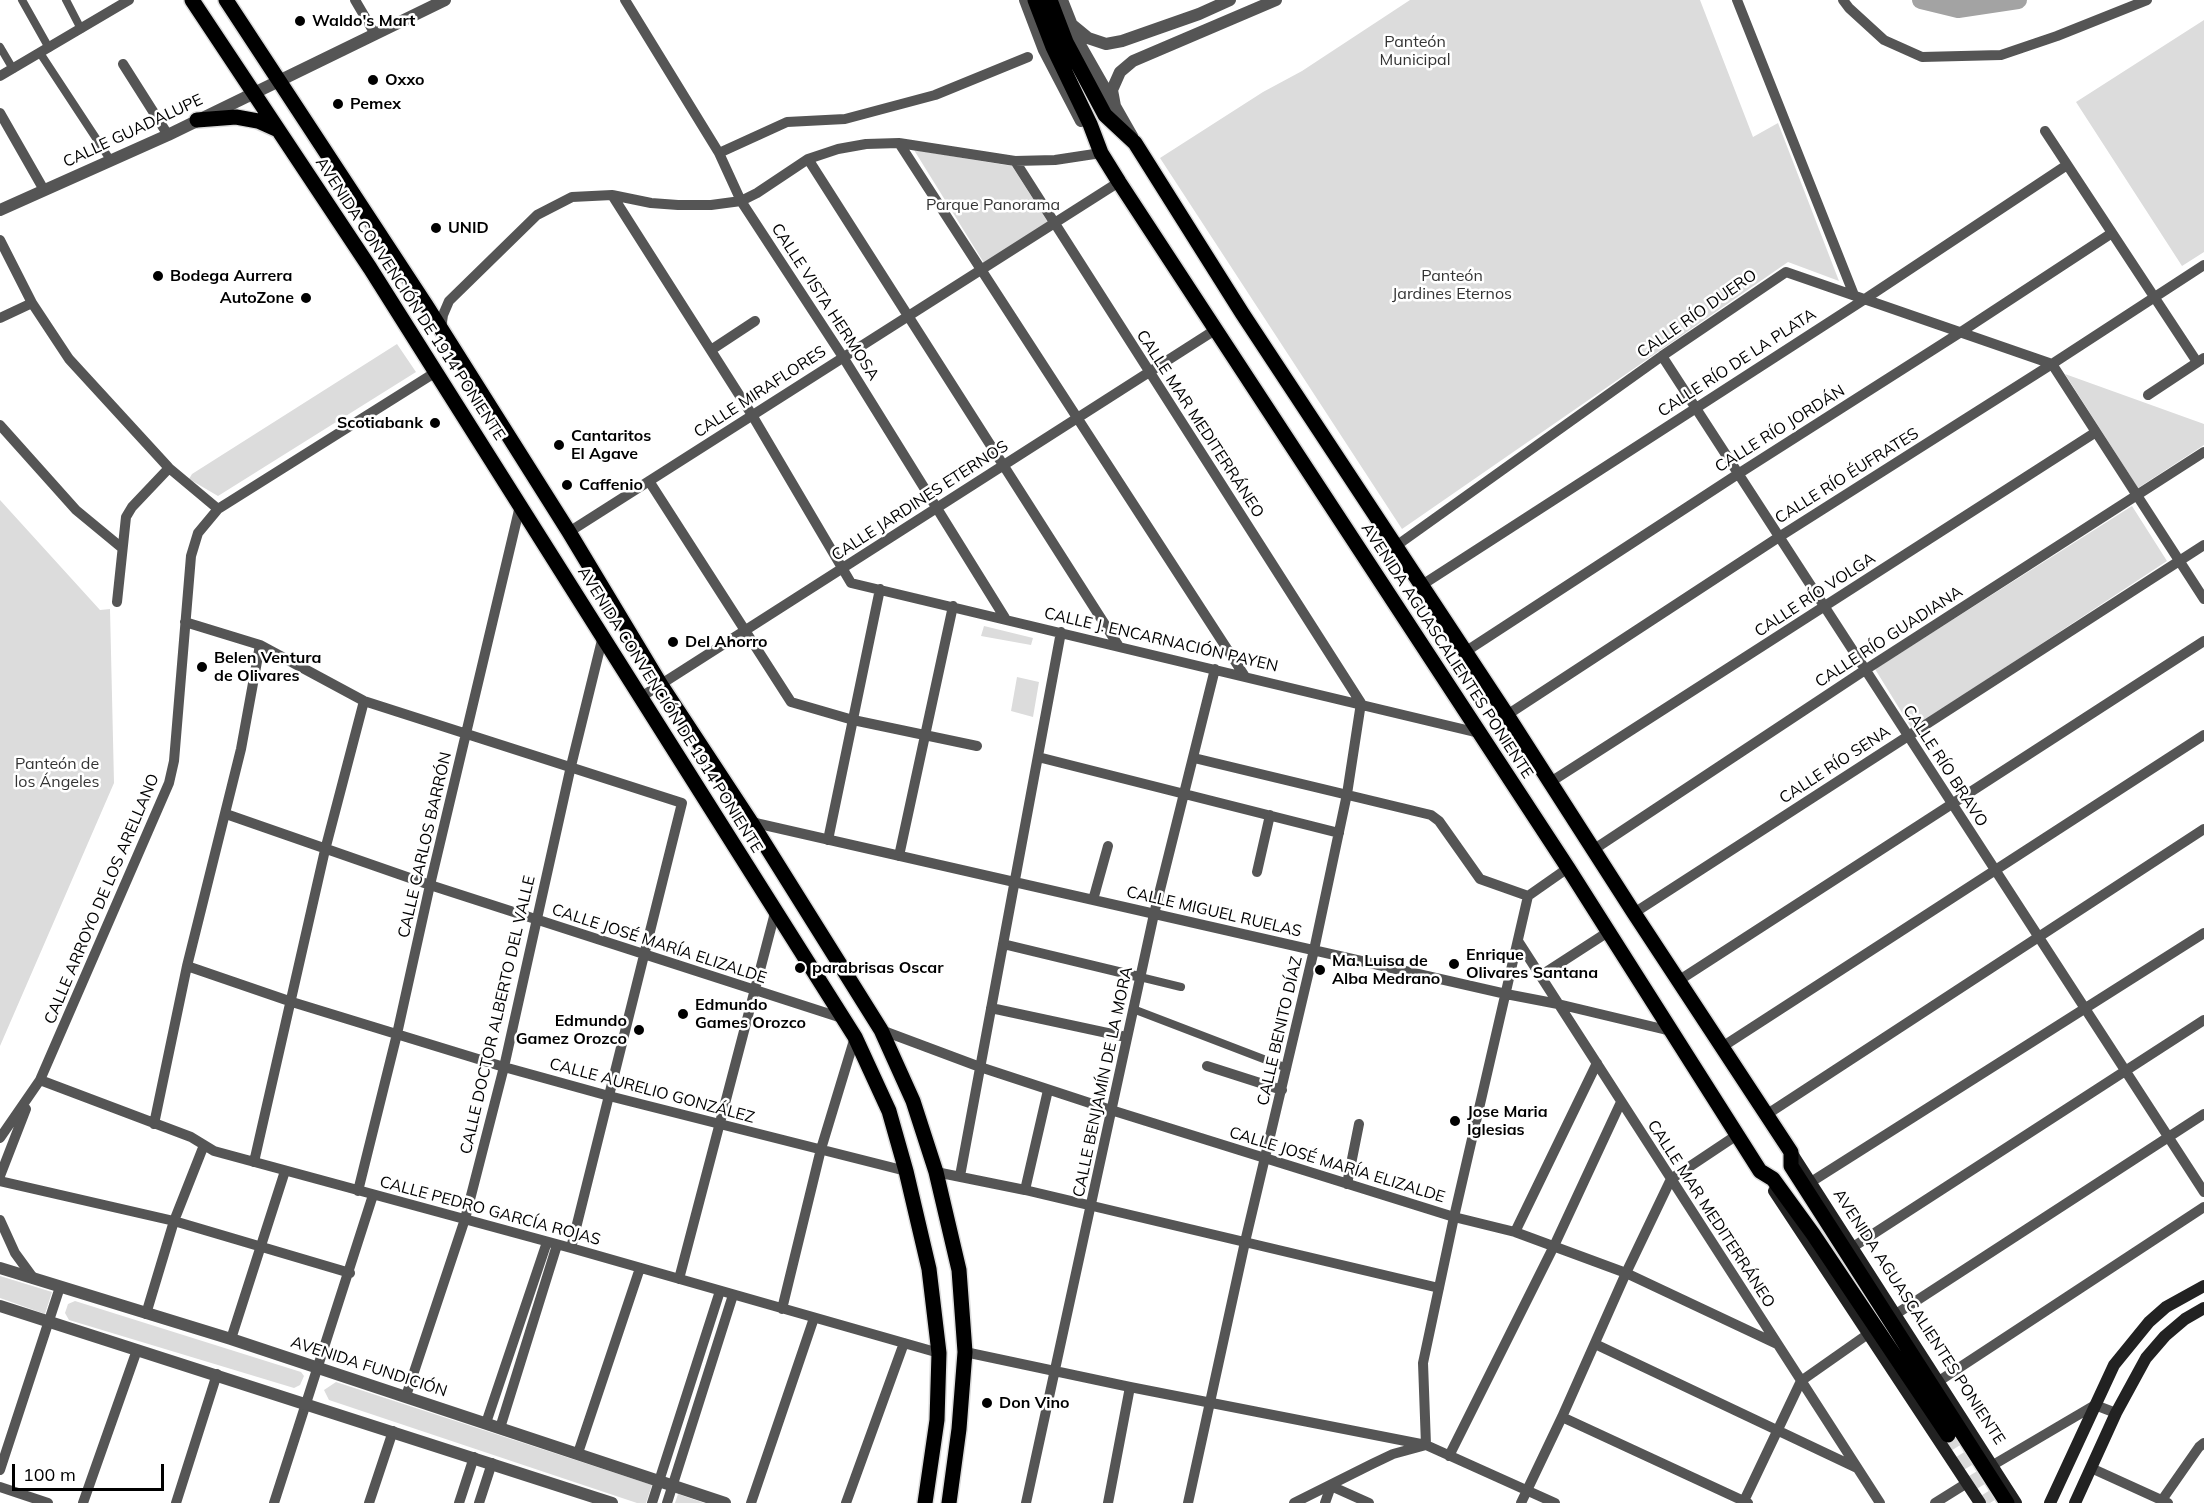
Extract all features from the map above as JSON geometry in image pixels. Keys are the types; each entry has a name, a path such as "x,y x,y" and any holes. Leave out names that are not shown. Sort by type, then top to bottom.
{"main road":[{"name":"AVENIDA CONVENCIÓN DE 1914 PONIENTE","path":"192,0 436,372 855,1037 889,1111 929,1269 939,1353 937,1420 925,1503"},
{"name":"AVENIDA CONVENCIÓN DE 1914 PONIENTE","path":"226,0 426,305 661,685 751,822 881,1030 913,1101 936,1172 959,1270 965,1352 959,1429 949,1503"},
{"name":"AVENIDA AGUASCALIENTES PONIENTE","path":"1035,0 1053,47 1090,124 1101,153 1119,182 1568,868 1760,1171 1980,1503"},
{"name":"AVENIDA AGUASCALIENTES PONIENTE","path":"1050,0 1066,42 1105,115 1135,143 1238,308 1507,715 1549,783 1853,1247 2016,1503"},
{"path":"197,120 236,117 258,121 280,131"},
{"name":"AVENIDA AGUASCALIENTES PONIENTE","path":"1791,1152 1791,1166 2007,1503"},
{"name":"AVENIDA AGUASCALIENTES PONIENTE","path":"1760,1171 1773,1179 1813,1234 1948,1435"},
{"path":"2050,1503 2114,1365 2149,1322 2166,1307 2204,1286"},
{"path":"2075,1503 2116,1413 2146,1358 2165,1336 2185,1319 2204,1308"}],"street":[{"path":"22,0 45,50 111,161"},
{"path":"66,0 81,29"},
{"path":"355,0 375,34"},
{"name":"CALLE GUADALUPE","path":"0,210 168,135 445,0"},
{"name":"CALLE VISTA HERMOSA","path":"625,0 719,153 741,201 938,507 1005,618"},
{"name":"AVENIDA AGUASCALIENTES PONIENTE","path":"1025,0 1044,50 1061,85 1101,153"},
{"name":"AVENIDA AGUASCALIENTES PONIENTE","path":"1062,0 1092,70 1135,143"},
{"path":"1071,24 1088,38 1106,44 1157,30 1230,0"},
{"path":"1115,106 1112,90 1120,72 1133,61 1276,0"},
{"path":"1737,0 1854,295"},
{"path":"1844,0 1849,8 1884,40 1922,57 2001,55 2057,36 2147,0"},
{"path":"0,76 81,29 122,2"},
{"path":"0,47 12,69"},
{"path":"719,153 787,122 845,119 923,98 1028,57"},
{"path":"123,64 168,135"},
{"path":"0,112 44,189"},
{"path":"2045,131 2155,298 2200,360 2148,395"},
{"path":"441,329 443,315 449,301 537,215 572,197 612,195 651,203 678,205 711,205 741,201 757,194 808,159 838,149 866,144 899,143 1015,161 1056,160 1101,153"},
{"path":"899,143 1244,675"},
{"path":"808,159 1118,645"},
{"name":"CALLE MAR MEDITERRÁNEO","path":"1015,161 1361,703"},
{"name":"CALLE RÍO DE LA PLATA","path":"1422,585 2067,165"},
{"name":"CALLE MIRAFLORES","path":"568,532 1119,182"},
{"path":"612,195 752,415 843,568"},
{"name":"CALLE RÍO JORDÁN","path":"1465,651 2112,233"},
{"path":"0,240 32,303 69,359 169,468 218,509"},
{"name":"CALLE RÍO ÉUFRATES","path":"1507,715 1779,537 2204,265"},
{"name":"CALLE RÍO DUERO","path":"1396,546 1786,272 2052,364"},
{"path":"426,305 438,305 449,301"},
{"path":"0,318 32,303"},
{"path":"711,350 755,321"},
{"name":"CALLE JARDINES ETERNOS","path":"641,697 1215,330"},
{"name":"CALLE RÍO BRAVO","path":"1662,357 2204,1192"},
{"path":"2052,364 2204,599"},
{"name":"CALLE ARROYO DE LOS ARELLANO","path":"0,1138 40,1080 170,783 174,761 194,541 207,520 218,509 436,372"},
{"path":"0,425 76,510 122,548"},
{"name":"CALLE RÍO VOLGA","path":"1549,783 2096,432"},
{"name":"CALLE RÍO GUADIANA","path":"1593,850 1865,670 2204,452"},
{"path":"117,602 126,517 132,507 169,468"},
{"path":"649,481 791,702 854,720 977,746"},
{"name":"CALLE CARLOS BARRÓN","path":"358,1191 397,1034 520,506"},
{"name":"CALLE RÍO SENA","path":"1634,913 2204,545"},
{"name":"CALLE J. ENCARNACIÓN PAYEN","path":"843,568 851,583 1244,675 1479,733"},
{"path":"828,840 880,589"},
{"path":"899,856 954,606"},
{"path":"185,622 260,645 364,700 682,803"},
{"path":"960,1176 1061,632"},
{"name":"CALLE DOCTOR ALBERTO DEL VALLE","path":"406,1396 465,1219 504,1067 571,766 603,636"},
{"path":"1678,981 2204,640"},
{"path":"154,1124 187,966 241,749 260,645"},
{"name":"CALLE BENJAMÍN DE LA MORA","path":"1026,1503 1092,1206 1126,1037 1215,669"},
{"path":"254,1162 325,850 364,700"},
{"name":"CALLE BENITO DÍAZ","path":"1188,1503 1245,1242 1314,950 1347,794 1361,703"},
{"path":"1722,1047 2204,735"},
{"path":"1038,757 1339,833"},
{"path":"1194,758 1431,814 1439,821 1480,879 1528,896"},
{"path":"571,1248 682,803 699,792"},
{"name":"CALLE JOSÉ MARÍA ELIZALDE","path":"226,814 430,885 845,1019"},
{"path":"1257,872 1270,815"},
{"name":"CALLE MIGUEL RUELAS","path":"751,822 1671,1031"},
{"path":"1766,1115 2204,829"},
{"path":"1093,900 1108,846"},
{"path":"1426,1445 1423,1363 1528,896 1568,868"},
{"path":"679,1279 776,909"},
{"path":"1540,976 1608,932"},
{"path":"1811,1182 2204,933"},
{"name":"CALLE MAR MEDITERRÁNEO","path":"1518,941 1880,1503"},
{"path":"1003,944 1181,987"},
{"name":"CALLE AURELIO GONZÁLEZ","path":"187,966 292,1002 504,1067 906,1171"},
{"path":"991,1008 1126,1037"},
{"path":"1133,1009 1287,1068"},
{"path":"1853,1247 2204,1020"},
{"name":"CALLE JOSÉ MARÍA ELIZALDE","path":"881,1030 1048,1090 1454,1217 1515,1232 1626,1273 1778,1344"},
{"path":"782,1309 821,1149 855,1037"},
{"path":"1515,1232 1596,1063"},
{"path":"1207,1066 1282,1090"},
{"name":"CALLE PEDRO GARCÍA ROJAS","path":"40,1080 191,1137 214,1151 571,1248 939,1353"},
{"path":"1025,1190 1048,1090"},
{"name":"CALLE ARROYO DE LOS ARELLANO","path":"0,1179 32,1094"},
{"path":"1449,1456 1554,1246 1622,1102"},
{"path":"1896,1314 2204,1114"},
{"path":"1347,1184 1359,1124"},
{"path":"1521,1503 1671,1179 1737,1135"},
{"path":"146,1314 174,1221 204,1145"},
{"path":"231,1339 285,1171"},
{"path":"936,1172 1025,1190 1439,1288"},
{"path":"0,1179 174,1221 350,1273"},
{"path":"274,1503 350,1273 373,1195"},
{"path":"1939,1381 2204,1207"},
{"path":"0,1220 15,1253 34,1279"},
{"path":"486,1423 552,1244"},
{"path":"500,1428 552,1244"},
{"name":"AVENIDA FUNDICIÓN","path":"0,1268 231,1339 725,1503"},
{"path":"578,1453 640,1268"},
{"path":"0,1470 60,1287"},
{"path":"652,1503 720,1291"},
{"path":"666,1503 733,1295"},
{"path":"0,1306 612,1503"},
{"path":"751,1503 814,1318"},
{"path":"1562,1417 1745,1502 1801,1381 1868,1334"},
{"path":"846,1503 904,1343"},
{"path":"1595,1344 1857,1468"},
{"path":"83,1503 137,1350"},
{"path":"965,1352 1426,1445 1555,1503"},
{"path":"176,1503 217,1374"},
{"path":"1108,1503 1130,1387"},
{"path":"1993,1465 2095,1405 2116,1413"},
{"path":"369,1503 393,1431"},
{"path":"2091,1468 2165,1502 2199,1447 2204,1443"},
{"path":"1294,1503 1394,1454 1426,1445"},
{"path":"459,1503 474,1457"},
{"path":"479,1503 492,1463"},
{"path":"1935,1503 1967,1483"},
{"path":"1325,1503 1331,1486"},
{"path":"1331,1486 1369,1503"},
{"path":"0,1487 48,1503"}],"green space":[{"name":"Panteón Jardines Eternos","path":"1410,0 1700,0 1753,137 1778,123 1839,281 1788,262 1402,529 1160,158 1263,92 1302,71"},
{"path":"2204,20 2204,252 2182,266 2076,102"},
{"name":"Parque Panorama","path":"914,150 1012,166 1049,224 984,263"},
{"path":"397,344 416,372 218,496 189,479 192,474"},
{"path":"2065,374 2204,424 2204,445 2138,488"},
{"name":"Panteón de los Ángeles","path":"0,500 100,610 110,609 114,783 0,1046"},
{"path":"2132,506 2167,561 1912,729 1875,669"},
{"path":"984,626 1033,638 1031,645 981,636"},
{"path":"1017,677 1039,682 1033,717 1011,711"},
{"path":"0,1276 52,1292 45,1314 0,1298"},
{"path":"75,1301 301,1372 304,1376 300,1385 294,1388 69,1320 65,1313 68,1304"},
{"path":"336,1382 652,1485 646,1503 637,1503 329,1400 324,1390"},
{"path":"678,1494 704,1503 675,1503"}],"waterway":[{"path":"1921,0 1958,9 2018,0"}],"tunnel":[{"path":"1948,1435 1990,1503"}],"place":[{"name":"Waldo's Mart","path":"300,21"},
{"name":"Oxxo","path":"373,80"},
{"name":"Pemex","path":"338,104"},
{"name":"UNID","path":"436,228"},
{"name":"Bodega Aurrera","path":"158,276"},
{"name":"AutoZone","path":"306,298"},
{"name":"Scotiabank","path":"435,423"},
{"name":"Cantaritos El Agave","path":"559,445"},
{"name":"Caffenio","path":"567,485"},
{"name":"Del Ahorro","path":"673,642"},
{"name":"Belen Ventura de Olivares","path":"202,667"},
{"name":"Enrique Olivares Santana","path":"1454,964"},
{"name":"parabrisas Oscar","path":"800,968"},
{"name":"Ma. Luisa de Alba Medrano","path":"1320,970"},
{"name":"Edmundo Games Orozco","path":"683,1014"},
{"name":"Edmundo Gamez Orozco","path":"639,1030"},
{"name":"Jose Maria Iglesias","path":"1455,1121"},
{"name":"Don Vino","path":"987,1403"}],"park label":[{"name":"Panteón Municipal","path":"1415,51"}]}
